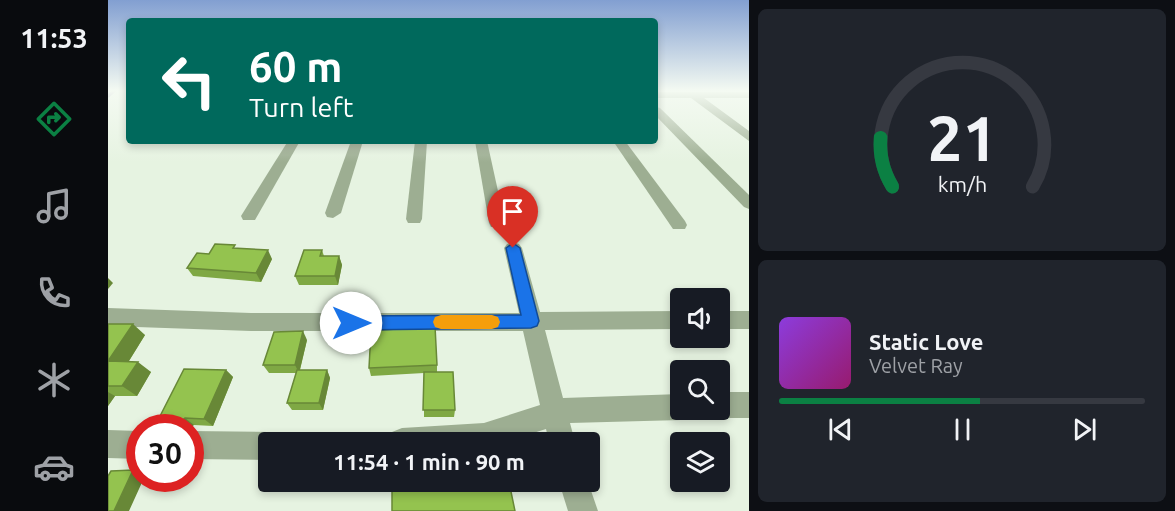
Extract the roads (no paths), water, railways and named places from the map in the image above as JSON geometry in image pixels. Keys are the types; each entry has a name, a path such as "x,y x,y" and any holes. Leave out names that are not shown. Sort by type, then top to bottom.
{"street":[{"path":"661,115 749,204"},
{"path":"719,115 749,137"},
{"path":"249,216 292,144"},
{"path":"333,213 356,144"},
{"path":"414,219 421,144"},
{"path":"482,144 496,223"},
{"path":"621,144 679,225"},
{"path":"513,248 559,432"},
{"path":"108,317 178,321 670,320"},
{"path":"730,320 749,320"},
{"path":"730,405 749,405"},
{"path":"497,432 566,410 670,407"},
{"path":"108,444 126,445"},
{"path":"204,445 258,446"},
{"path":"577,492 583,511"}]}
